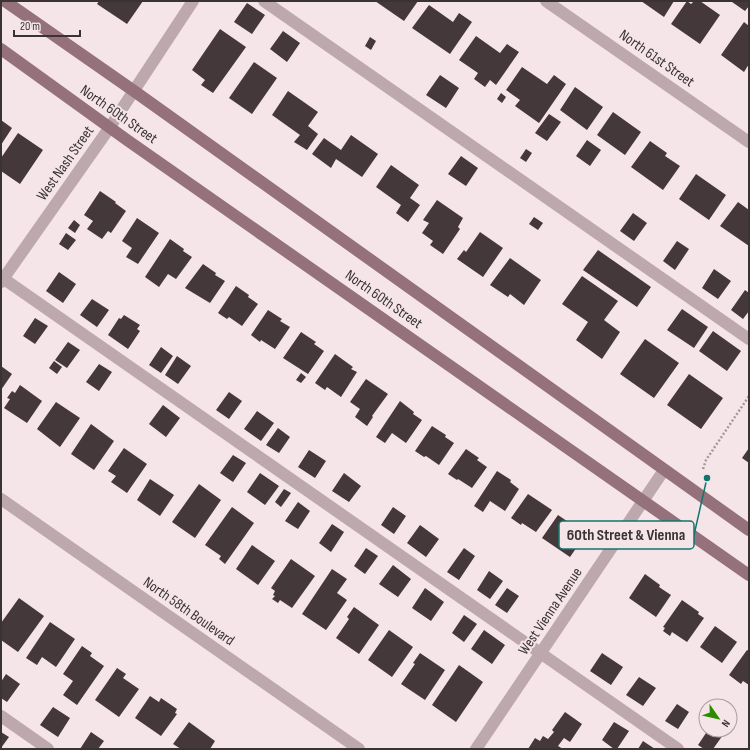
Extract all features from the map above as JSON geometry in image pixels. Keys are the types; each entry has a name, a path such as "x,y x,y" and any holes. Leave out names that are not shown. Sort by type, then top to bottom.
{"main road":[{"name":"North 60th Street","path":"5,1 134,91 749,530"},
{"name":"North 60th Street","path":"1,49 110,127 749,574"}],"street":[{"name":"West Nash Street","path":"2,280 110,127 194,1"},
{"path":"264,1 749,339"},
{"name":"North 61st Street","path":"546,1 749,142"},
{"path":"2,280 541,652 678,749"},
{"name":"West Vienna Avenue","path":"476,749 664,470"},
{"name":"North 58th Boulevard","path":"1,499 359,749"},
{"path":"1,716 48,749"}],"path":[{"path":"703,469 706,460 749,396"}],"building":[{"path":"99,1 143,1 127,24 97,4"},
{"path":"375,1 418,1 404,21"},
{"path":"641,1 674,1 664,17"},
{"path":"687,1 691,4 694,1 700,1 720,15 700,44 671,24"},
{"path":"749,1 749,6 745,11 732,2"},
{"path":"247,3 265,15 252,34 234,22"},
{"path":"429,5 453,22 459,13 472,22 450,54 412,28"},
{"path":"744,22 749,26 749,64 744,72 721,55"},
{"path":"220,29 246,47 213,93 201,85 205,80 192,70"},
{"path":"283,31 300,43 287,62 270,49"},
{"path":"476,36 500,53 507,44 519,52 496,85 490,80 485,87 474,79 478,73 459,60"},
{"path":"370,37 376,41 371,50 365,46"},
{"path":"254,62 277,78 252,114 229,98"},
{"path":"522,67 547,84 554,75 566,84 539,123 515,106 520,100 506,90"},
{"path":"440,75 459,88 446,108 426,95"},
{"path":"575,87 603,107 587,130 560,110"},
{"path":"288,91 318,112 308,126 318,134 307,150 294,142 300,135 272,115"},
{"path":"501,93 506,97 502,103 497,99"},
{"path":"613,112 641,132 625,155 597,135"},
{"path":"549,114 561,122 547,141 535,133"},
{"path":"1,120 12,128 1,145"},
{"path":"18,133 43,150 20,184 1,171 1,158"},
{"path":"351,135 378,154 362,177 336,159 331,168 312,154 324,138 341,150"},
{"path":"587,140 601,150 590,166 576,156"},
{"path":"650,141 667,153 665,156 680,166 663,190 631,167"},
{"path":"526,149 532,153 526,162 520,158"},
{"path":"461,156 478,168 466,186 448,174"},
{"path":"391,165 419,185 410,198 420,205 408,222 396,213 401,205 376,187"},
{"path":"696,174 726,195 709,220 679,199"},
{"path":"100,191 126,211 111,233 108,231 102,239 87,229 93,221 84,215"},
{"path":"437,200 463,218 458,227 460,229 443,254 430,245 433,241 422,233 429,223 423,220"},
{"path":"738,202 749,210 749,246 720,226"},
{"path":"633,213 647,223 634,241 620,231"},
{"path":"534,217 543,223 538,230 529,224"},
{"path":"137,218 159,233 138,264 126,257 132,248 122,241"},
{"path":"74,220 80,225 75,233 68,228"},
{"path":"480,232 503,248 483,277 457,259 464,250 466,252"},
{"path":"66,233 76,240 68,250 59,244"},
{"path":"170,239 192,257 176,279 168,274 159,287 145,277"},
{"path":"677,241 689,249 675,270 663,261"},
{"path":"598,250 651,287 637,307 583,270"},
{"path":"510,258 541,280 524,305 510,294 508,297 490,285"},
{"path":"203,264 216,273 215,275 225,281 210,303 185,288"},
{"path":"714,269 731,281 718,299 702,288"},
{"path":"59,272 76,284 63,303 46,291"},
{"path":"582,276 618,301 604,320 620,332 602,359 576,340 588,322 562,304"},
{"path":"236,286 249,295 248,297 258,304 242,326 229,317 227,319 218,313"},
{"path":"745,290 749,293 749,311 743,319 731,310"},
{"path":"92,299 109,310 97,327 80,315"},
{"path":"682,309 708,327 694,348 667,330"},
{"path":"268,310 282,319 280,321 290,327 275,349 261,340 260,342 251,335"},
{"path":"124,315 140,325 137,329 140,331 128,349 108,335 119,318 121,319"},
{"path":"35,318 48,326 35,344 23,336"},
{"path":"713,331 741,351 727,371 699,351"},
{"path":"301,332 316,342 314,344 324,351 308,374 283,358"},
{"path":"645,339 679,363 654,398 620,374"},
{"path":"68,342 80,350 67,368 55,360"},
{"path":"161,347 173,356 161,373 149,365"},
{"path":"335,354 353,367 351,369 357,372 341,397 327,387 325,390 315,383"},
{"path":"177,356 191,366 178,384 165,375"},
{"path":"54,361 62,367 57,374 49,368"},
{"path":"99,364 112,372 99,391 86,382"},
{"path":"1,366 12,374 1,390"},
{"path":"301,373 306,377 301,383 296,380"},
{"path":"689,374 723,398 701,429 667,405"},
{"path":"366,379 388,394 372,416 373,417 367,426 355,417 360,409 350,402"},
{"path":"20,385 42,401 27,423 4,408 10,399 7,398 12,391 15,393"},
{"path":"229,392 242,401 229,419 216,410"},
{"path":"400,401 414,412 413,414 422,420 406,443 392,433 385,443 376,437"},
{"path":"56,402 80,418 60,447 37,429"},
{"path":"163,405 180,418 166,437 149,424"},
{"path":"257,411 274,423 261,441 244,429"},
{"path":"91,424 114,441 94,470 71,454"},
{"path":"432,426 446,435 445,437 454,443 439,465 426,456 424,457 415,451"},
{"path":"278,428 290,437 279,453 266,445"},
{"path":"124,448 147,464 127,493 111,482 116,476 108,471"},
{"path":"749,448 749,463 742,458"},
{"path":"466,449 479,458 477,460 487,467 472,488 448,474"},
{"path":"309,450 326,461 315,478 298,467"},
{"path":"233,455 246,463 233,482 220,473"},
{"path":"497,471 511,480 510,482 519,489 505,511 490,501 483,512 474,506"},
{"path":"260,473 279,486 265,505 247,492"},
{"path":"344,473 361,486 349,502 332,491"},
{"path":"150,479 174,495 160,516 137,500"},
{"path":"199,484 221,500 195,538 172,522"},
{"path":"284,489 291,493 281,507 275,502"},
{"path":"528,494 552,510 536,532 522,523 521,525 511,518"},
{"path":"298,502 310,511 298,529 285,521"},
{"path":"232,507 254,523 225,564 219,559 221,556 205,545"},
{"path":"393,507 406,516 394,534 381,525"},
{"path":"558,515 586,534 570,557 542,538"},
{"path":"332,524 344,532 331,552 319,543"},
{"path":"420,525 439,539 426,557 407,543"},
{"path":"252,545 275,561 258,585 236,569"},
{"path":"366,548 378,556 365,574 354,566"},
{"path":"464,548 475,556 459,580 447,572"},
{"path":"291,559 315,576 292,608 280,600 278,603 272,599 275,596 273,595 275,591 271,588"},
{"path":"393,565 411,579 398,597 379,584"},
{"path":"332,569 347,579 337,593 347,600 326,630 302,614"},
{"path":"489,571 503,581 490,599 477,590"},
{"path":"645,574 660,585 659,587 671,595 656,617 629,598"},
{"path":"425,588 444,602 431,621 412,608"},
{"path":"507,588 519,596 507,613 495,605"},
{"path":"19,598 44,616 18,652 1,640 1,623"},
{"path":"682,600 699,612 698,614 704,618 687,642 672,632 670,636 663,631 665,628 663,627"},
{"path":"354,607 379,625 359,654 336,638 349,619 347,617"},
{"path":"464,615 477,624 464,642 452,633"},
{"path":"50,622 75,639 56,667 42,657 37,665 26,658"},
{"path":"715,626 737,642 722,663 700,647"},
{"path":"389,630 413,647 392,677 368,660"},
{"path":"484,630 505,645 492,664 471,649"},
{"path":"82,646 92,653 90,656 104,666 77,705 63,695 73,681 63,674"},
{"path":"747,650 749,651 749,685 743,681 741,684 729,675"},
{"path":"420,653 445,670 425,700 401,684 415,664 413,663"},
{"path":"602,653 623,667 611,685 590,671"},
{"path":"459,665 483,682 456,722 432,705"},
{"path":"117,668 126,674 123,678 139,689 119,717 95,700"},
{"path":"6,674 20,684 7,702 1,698 1,682"},
{"path":"639,677 656,688 643,706 626,695"},
{"path":"150,696 159,702 161,698 177,709 175,713 177,714 161,736 135,718"},
{"path":"677,704 689,712 678,729 665,721"},
{"path":"53,707 70,718 58,737 40,725"},
{"path":"565,712 582,724 570,742 564,738 558,746 563,749 528,749 535,738 540,741 543,736 548,739 554,732 552,730"},
{"path":"189,722 215,741 210,749 181,749 173,744"},
{"path":"614,722 629,731 617,749 614,749 602,740"},
{"path":"1,732 9,737 1,748"},
{"path":"91,732 104,741 98,749 80,749"},
{"path":"703,738 721,738 713,749 704,749 698,745"},
{"path":"643,741 655,749 638,749"}],"place":[{"name":"60th Street & Vienna","path":"707,478"}]}
